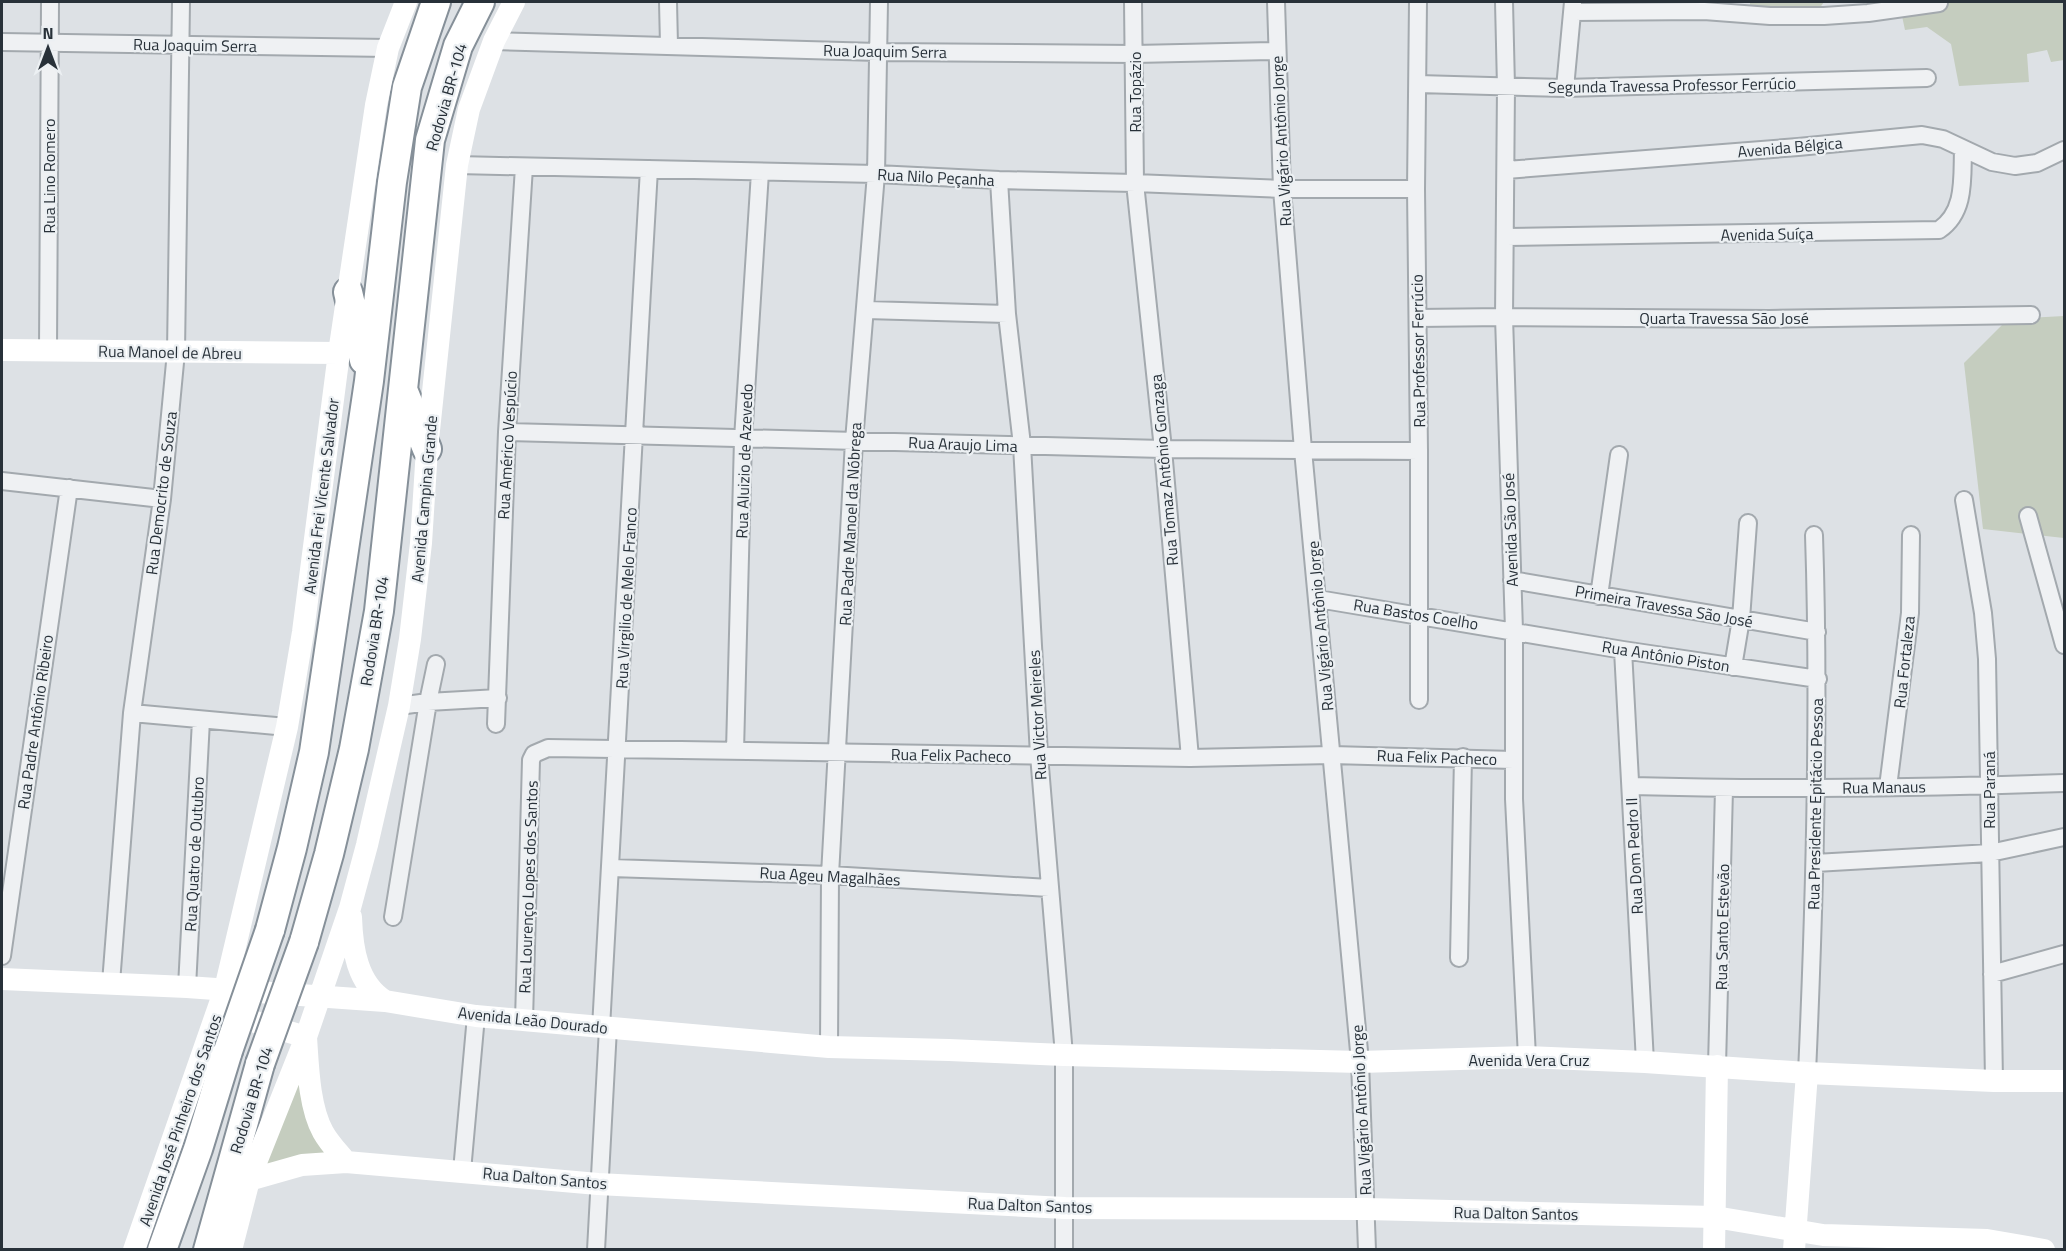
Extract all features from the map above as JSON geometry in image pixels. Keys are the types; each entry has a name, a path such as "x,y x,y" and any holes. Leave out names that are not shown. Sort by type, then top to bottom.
{"highway":[{"name":"Rodovia BR-104","path":"162,1250 198,1149 228,1051 270,930 314,752 369,381 392,182 407,87 436,2"},
{"name":"Rodovia BR-104","path":"208,1250 261,1064 304,942 329,854 356,738 379,611 429,140 458,46 480,2"},
{"path":"348,292 369,381"},
{"path":"403,390 427,450"}],"main road":[{"name":"Avenida Frei Vicente Salvador","path":"225,989 287,727 303,632 339,353 376,105 388,48 406,2"},
{"name":"Avenida Campina Grande","path":"320,996 350,908 368,845 399,706 410,639 421,543 427,450 457,165 469,109 494,40 514,2"},
{"name":"Rua Manoel de Abreu","path":"2,350 339,353"},
{"path":"350,908 357,963 371,989 376,995 386,1000"},
{"name":"Avenida Leão Dourado","path":"2,979 225,989 386,1000 476,1016 829,1047 1064,1055"},
{"name":"Avenida José Pinheiro dos Santos","path":"134,1250 225,989"},
{"path":"231,1250 249,1180 320,996"},
{"path":"218,1011 306,1037"},
{"path":"306,1037 308,1068 317,1118 328,1140 346,1162"},
{"name":"Avenida Vera Cruz","path":"1064,1055 1360,1062 1527,1057 1718,1066 1807,1073 2064,1082"},
{"path":"1714,1250 1718,1066"},
{"path":"1794,1240 1807,1073"},
{"name":"Rua Dalton Santos","path":"249,1180 302,1165 346,1162 598,1184 1065,1208 1365,1209 1715,1217 1794,1240 1823,1235 1987,1240 2044,1250"}],"street":[{"name":"Rua Lino Romero","path":"48,350 50,2"},
{"name":"Rua Democrito de Souza","path":"111,983 132,713 162,499 176,352 181,2"},
{"path":"668,2 669,45"},
{"name":"Rua Padre Manoel da Nóbrega","path":"829,1047 830,875 854,441 876,174 879,2"},
{"name":"Rua Topázio","path":"1134,2 1135,183"},
{"name":"Rua Vigário Antônio Jorge","path":"1276,2 1282,189 1303,450 1360,1062 1367,1250"},
{"name":"Rua Professor Ferrúcio","path":"1418,2 1416,189 1419,700"},
{"name":"Avenida São José","path":"1504,2 1506,87 1504,317 1514,630 1513,760 1527,1057"},
{"path":"1565,88 1573,7 1704,11 1770,16 1824,16 1868,13 1939,3"},
{"name":"Rua Joaquim Serra","path":"494,40 878,52 1135,54 1277,51"},
{"name":"Rua Joaquim Serra","path":"2,42 388,48"},
{"name":"Segunda Travessa Professor Ferrúcio","path":"1418,84 1565,88 1927,78"},
{"name":"Avenida Bélgica","path":"1506,170 1922,135 1943,139 1992,162 2015,166 2037,163 2064,150"},
{"name":"Avenida Suíça","path":"1506,237 1939,230 1954,216 1959,206 1964,149"},
{"name":"Rua Nilo Peçanha","path":"457,165 876,174 1282,189 1416,189"},
{"name":"Rua Américo Vespúcio","path":"496,724 507,432 524,167"},
{"name":"Rua Virgilio de Melo Franco","path":"596,1250 611,868 649,169"},
{"name":"Rua Aluizio de Azevedo","path":"735,751 743,440 760,172"},
{"name":"Rua Victor Meireles","path":"999,180 1007,314 1022,445 1039,756 1064,1055 1064,1250"},
{"name":"Rua Tomaz Antônio Gonzaga","path":"1135,183 1163,449 1190,758"},
{"path":"866,310 1007,314"},
{"name":"Quarta Travessa São José","path":"1418,318 1769,319 2031,315"},
{"name":"Rua Araujo Lima","path":"507,432 743,440 1419,452"},
{"path":"1599,596 1619,455"},
{"path":"2,481 162,499"},
{"name":"Rua Padre Antônio Ribeiro","path":"2,956 69,488"},
{"name":"Rua Paraná","path":"1964,500 1983,613 1987,659 1994,1081"},
{"path":"2028,516 2064,645"},
{"path":"1733,667 1741,620 1748,523"},
{"name":"Rua Presidente Epitácio Pessoa","path":"1807,1073 1815,863 1814,788 1818,679 1814,535"},
{"name":"Rua Fortaleza","path":"1888,787 1910,613 1911,536"},
{"name":"Primeira Travessa São José","path":"1512,580 1817,632"},
{"name":"Rua Bastos Coelho","path":"1318,599 1514,630"},
{"name":"Rua Antônio Piston","path":"1514,630 1623,650 1818,679"},
{"name":"Rua Dom Pedro II","path":"1623,650 1645,1062"},
{"path":"393,916 436,664"},
{"path":"399,706 498,698"},
{"path":"132,713 287,727"},
{"name":"Rua Quatro de Outubro","path":"187,987 201,720"},
{"name":"Rua Felix Pacheco","path":"534,754 548,748 619,748 837,754 1190,758 1332,755 1513,760"},
{"name":"Rua Lourenço Lopes dos Santos","path":"524,1021 531,760 534,754"},
{"path":"1460,958 1463,757"},
{"name":"Rua Manaus","path":"1631,786 1724,789 2064,783"},
{"name":"Rua Santo Estevão","path":"1718,1066 1724,789"},
{"path":"1815,863 1990,853 2064,837"},
{"name":"Rua Ageu Magalhães","path":"611,868 830,875 1049,888"},
{"path":"1992,974 2064,954"},
{"path":"462,1171 476,1016"}],"green space":[{"path":"1750,2 1824,2 1819,9 1750,8"},
{"path":"1899,2 2064,2 2064,60 2051,62 2047,50 2027,54 2029,82 1959,86 1951,44 1927,27 1905,30"},
{"path":"2064,316 2064,538 1983,529 1964,363 2008,319"},
{"path":"302,1053 340,1159 255,1175"}]}
